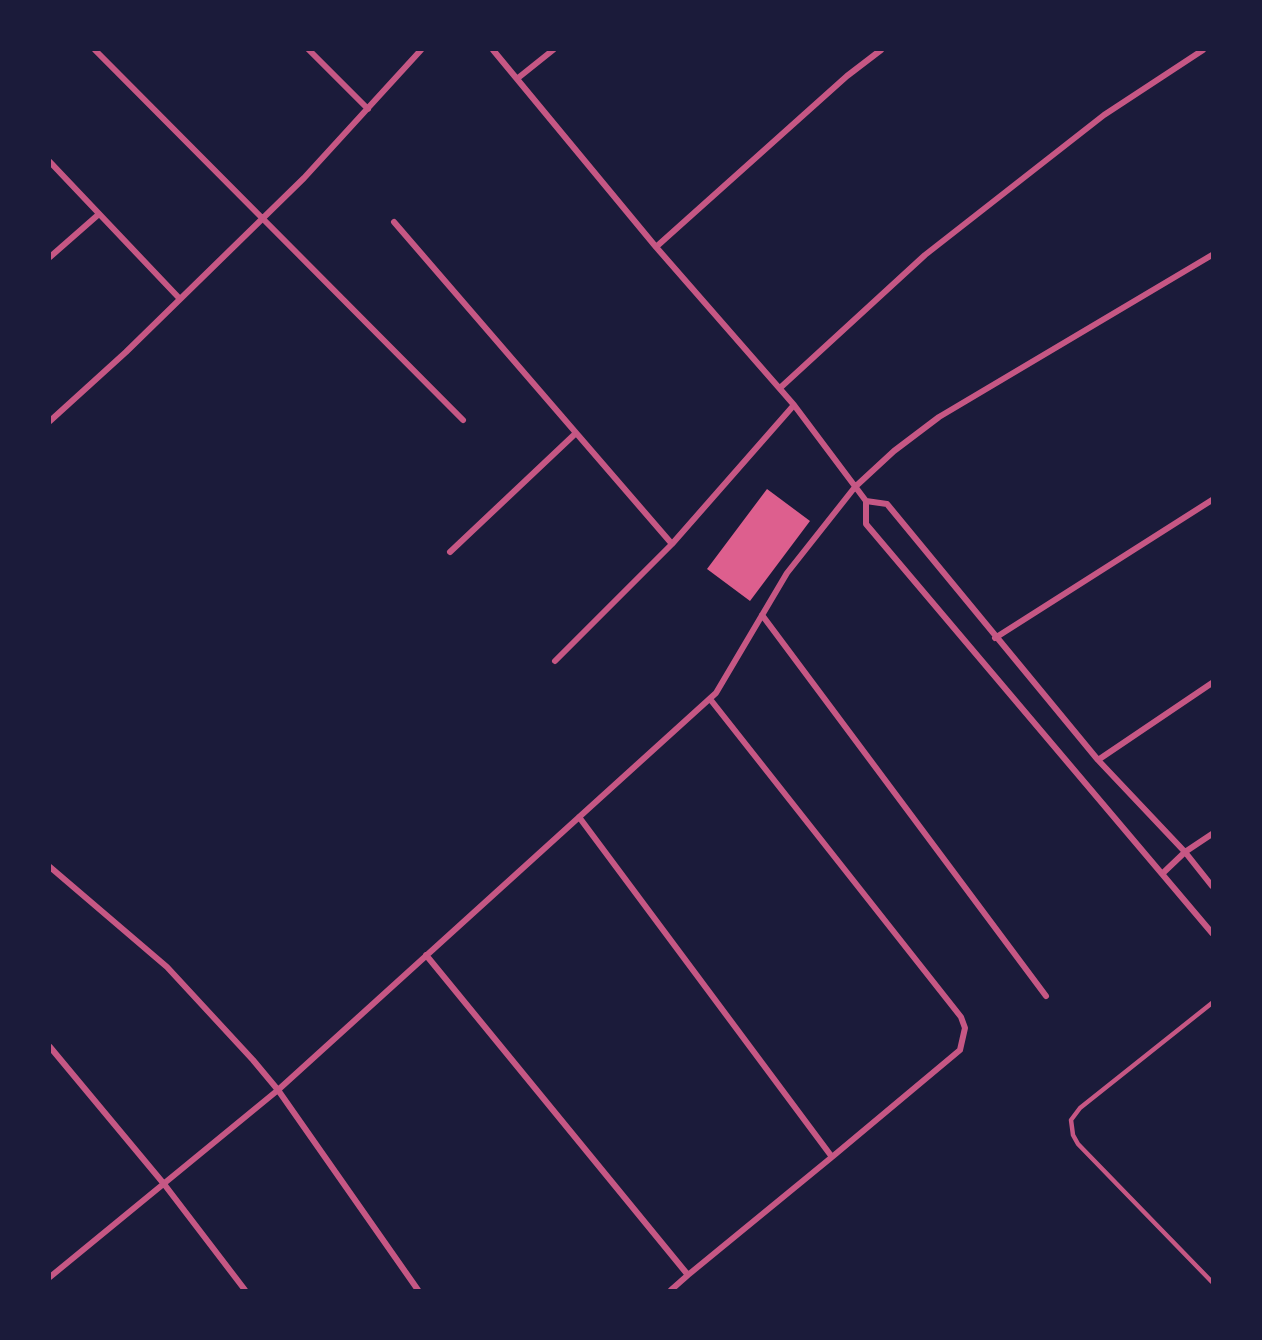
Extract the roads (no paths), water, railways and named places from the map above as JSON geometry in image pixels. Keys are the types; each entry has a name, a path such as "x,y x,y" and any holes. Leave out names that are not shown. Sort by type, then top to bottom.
{"street":[{"path":"95,50 463,420"},
{"path":"309,50 368,109"},
{"path":"50,421 264,218 368,109 420,50"},
{"path":"493,50 656,247 794,405 866,501 866,524 1212,933"},
{"path":"518,78 553,50"},
{"path":"656,247 847,76 881,50"},
{"path":"780,388 925,255 1104,115 1203,50"},
{"path":"50,162 180,299"},
{"path":"50,256 99,214"},
{"path":"394,222 672,544"},
{"path":"50,1277 278,1090 710,699 716,693 787,573 855,487 894,452 939,417 1212,255"},
{"path":"555,661 672,544 794,405"},
{"path":"450,552 576,433"},
{"path":"995,638 1212,500"},
{"path":"866,501 887,504 995,638 1098,760 1185,852 1212,886"},
{"path":"762,615 1046,996"},
{"path":"1098,760 1212,683"},
{"path":"671,1290 960,1050 965,1028 961,1017 710,699"},
{"path":"579,817 832,1157"},
{"path":"1163,873 1185,852 1212,834"},
{"path":"50,867 167,967 278,1090 418,1290"},
{"path":"426,955 688,1275"},
{"path":"50,1047 164,1184 245,1290"}],"lane":[{"path":"1212,1003 1080,1108 1071,1120 1073,1135 1078,1144 1212,1282"}]}
